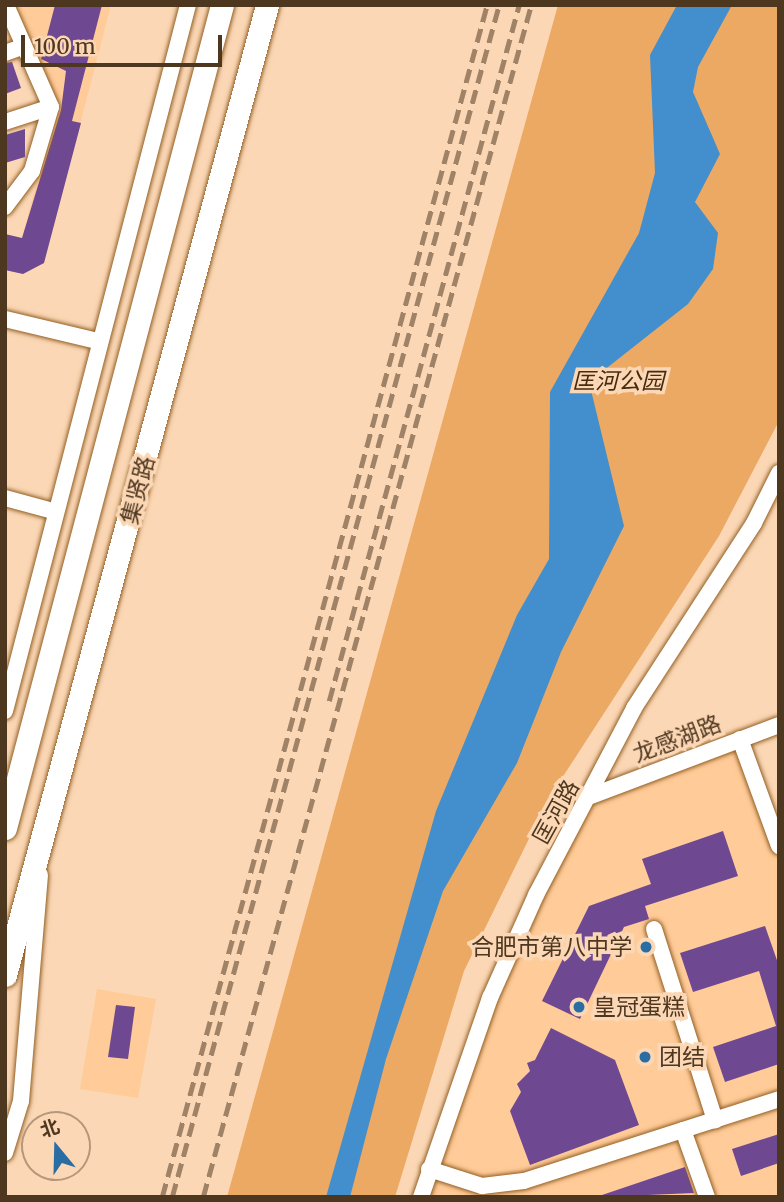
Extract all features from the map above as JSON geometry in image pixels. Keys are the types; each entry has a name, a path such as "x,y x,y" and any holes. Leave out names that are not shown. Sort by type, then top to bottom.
{"highway":[{"name":"集贤路","path":"5,828 222,5"},
{"name":"集贤路","path":"5,975 267,5"}],"street":[{"path":"5,207 32,171 51,107 6,5"},
{"path":"5,711 97,341 188,5"},
{"path":"5,52 24,46"},
{"path":"5,122 51,107"},
{"path":"5,319 97,341"},
{"name":"匡河路","path":"421,1197 489,998 536,895 591,796 634,708 754,523 779,473"},
{"path":"5,498 53,511"},
{"name":"龙感湖路","path":"591,796 779,725"},
{"path":"740,740 779,845"},
{"path":"5,1153 21,1101 44,834"},
{"path":"654,929 715,1120"},
{"path":"429,1169 482,1186 526,1189 683,1130 779,1099"},
{"path":"683,1130 707,1197"}],"shaded area":[{"path":"9,5 111,5 44,263 23,274 5,270 5,234 22,238 56,109"},
{"name":"合肥市第八中学","path":"740,739 779,846 779,1197 421,1197 490,998 591,796"},
{"path":"97,989 156,999 138,1098 80,1089"}],"green space":[{"name":"匡河公园","path":"558,5 779,5 779,421 719,536 549,798 464,971 395,1197 227,1197"}],"water":[{"path":"677,5 732,5 698,67 693,92 720,154 695,202 718,233 713,269 688,304 589,382 624,526 561,652 517,763 443,891 386,1059 350,1197 326,1197 436,811 517,615 549,559 550,392 639,233 655,173 650,55"}],"building":[{"path":"55,5 102,5 72,121 81,123 44,263 23,274 5,270 5,234 22,238 61,110 66,71 41,59"},
{"path":"12,62 21,88 5,94 5,63"},
{"path":"25,129 25,157 5,163 5,135"},
{"path":"723,831 738,876 645,906 649,919 624,927 580,1019 542,1001 589,906 651,884 642,859"},
{"path":"765,926 779,966 779,1064 725,1082 713,1047 776,1026 759,971 693,992 680,953"},
{"path":"116,1005 135,1007 128,1059 108,1057"},
{"path":"551,1028 615,1060 639,1125 530,1165 510,1111 521,1092 517,1084 530,1071 527,1063 535,1060"},
{"path":"779,1134 779,1163 741,1176 732,1149"},
{"path":"685,1167 694,1193 602,1197 602,1195"}],"railway":[{"path":"162,1197 487,5"},
{"path":"172,1197 499,5"},
{"path":"329,701 519,5"},
{"path":"203,1197 531,5"}],"place":[{"name":"合肥市第八中学","path":"646,947"},
{"name":"皇冠蛋糕","path":"579,1007"},
{"name":"团结","path":"645,1057"}]}
